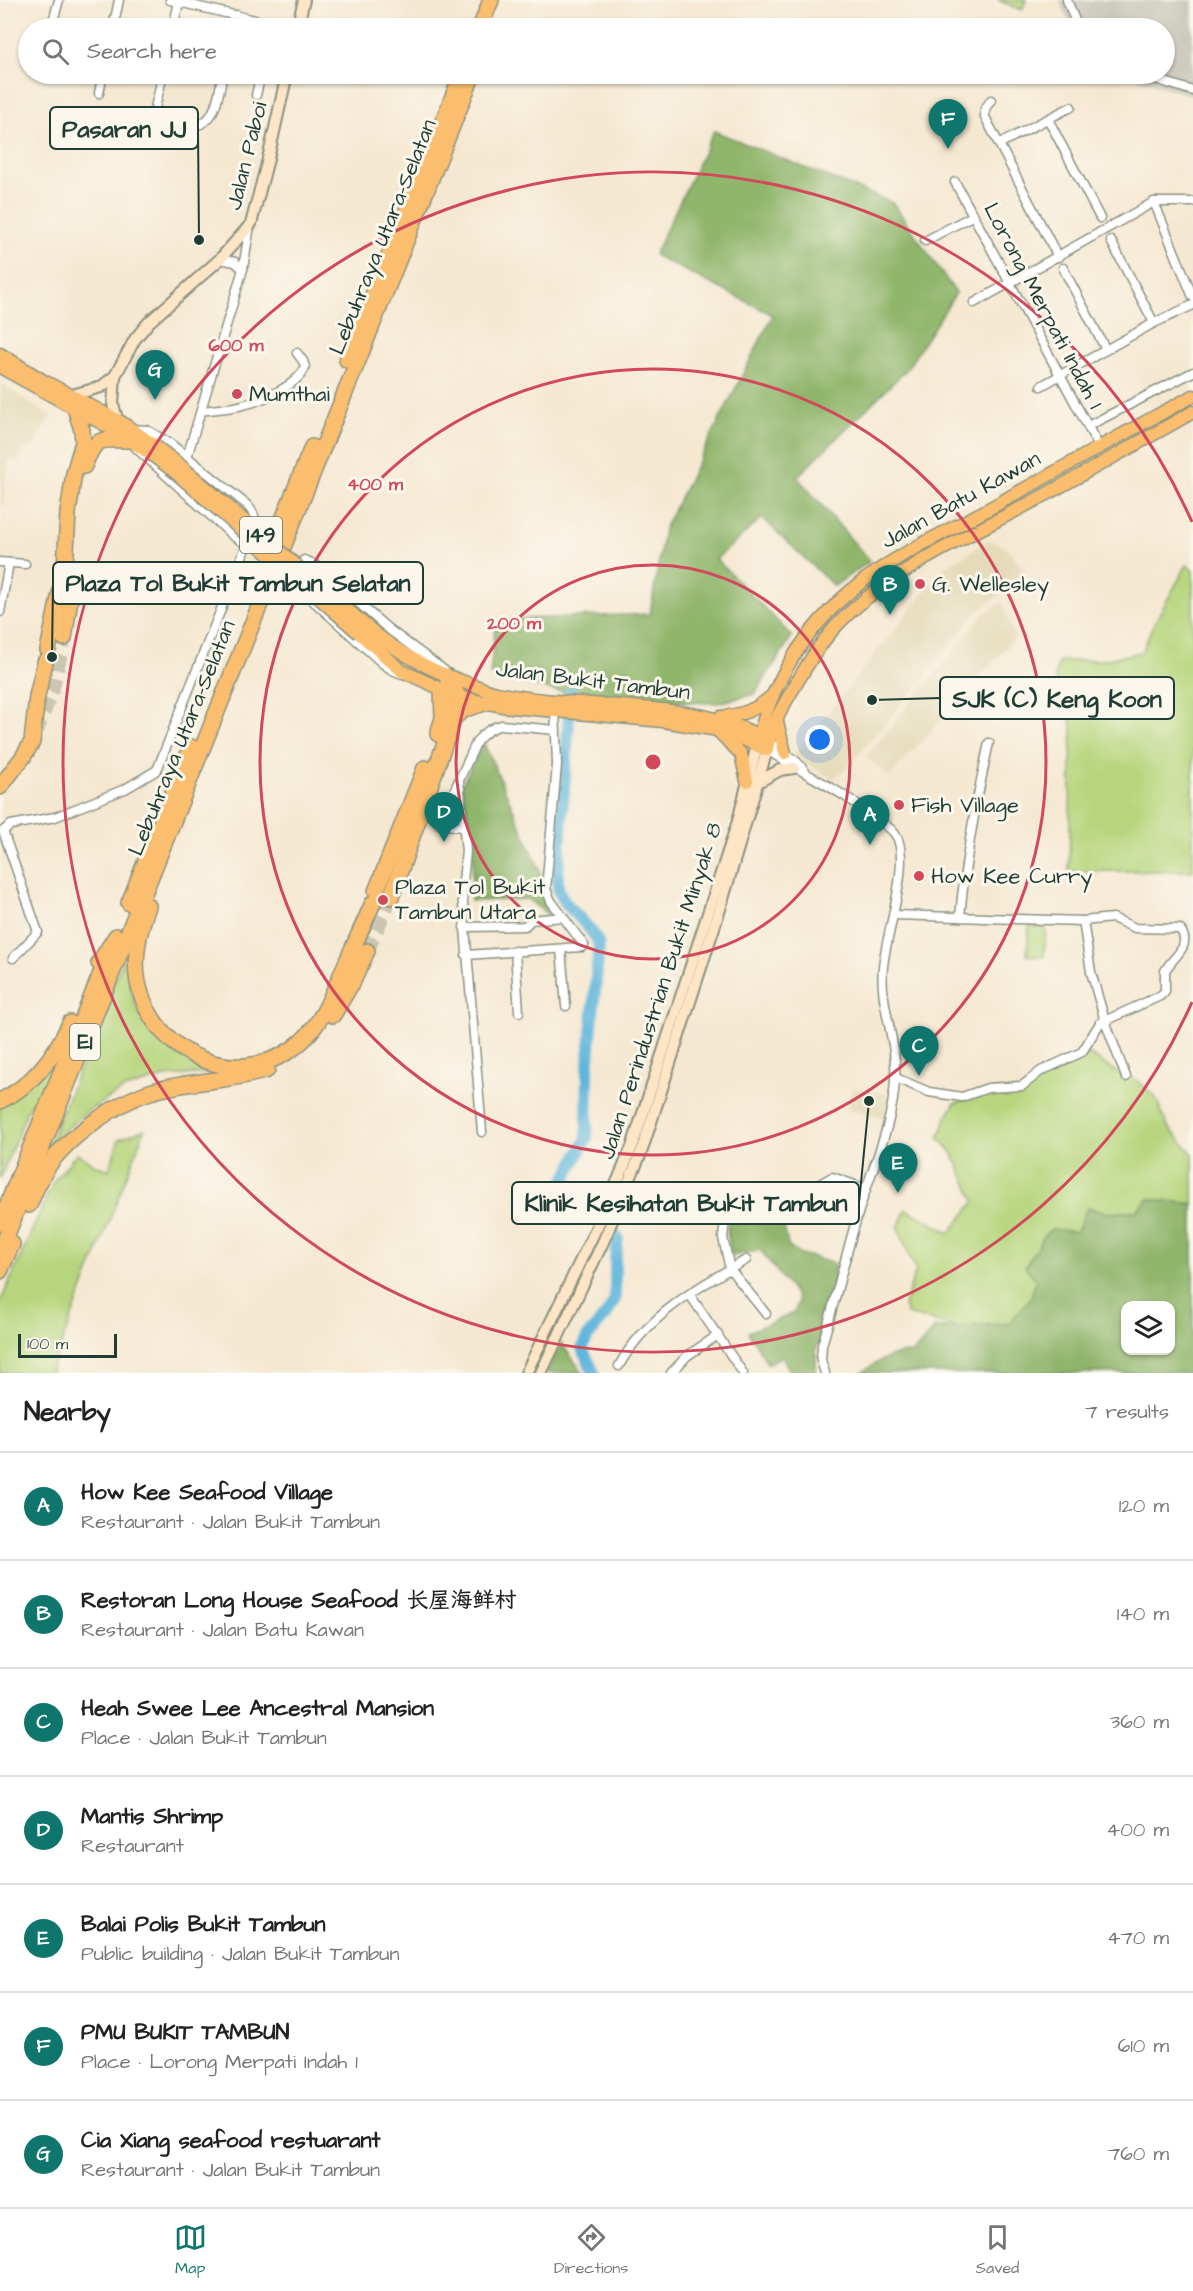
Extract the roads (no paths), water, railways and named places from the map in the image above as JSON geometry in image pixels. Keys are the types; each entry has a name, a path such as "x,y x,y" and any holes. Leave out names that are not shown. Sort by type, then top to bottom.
{"highway":[{"path":"484,18 491,0"},
{"path":"495,18 502,0"},
{"name":"Lebuhraya Utara–Selatan","path":"0,1223 458,84"},
{"name":"Lebuhraya Utara–Selatan","path":"0,1252 469,84"},
{"path":"0,787 32,742 37,696 65,569 68,513 74,473 82,442 82,430 74,401"},
{"path":"64,638 72,592 81,474 95,444 130,434"},
{"path":"169,831 138,945 138,982 143,1000 159,1029 177,1046 204,1060 230,1066 260,1063 279,1056 302,1040 317,1024 328,1006 435,744 443,718 449,682"},
{"path":"391,897 454,717 459,697 456,689 449,682"},
{"path":"454,717 465,709 485,703"},
{"path":"0,1101 22,1088 57,1049 93,974 116,936"},
{"path":"0,1271 34,1193 48,1167 85,1128 110,1111 150,1092 241,1078 267,1070 293,1058 308,1046 326,1025 353,981 367,951"}],"main road":[{"name":"Jalan Bukit Tambun","path":"0,354 152,450 175,472 362,629 396,667 420,680 449,682 559,706"},
{"name":"Jalan Bukit Tambun","path":"2,373 117,419 130,434"},
{"name":"Jalan Batu Kawan","path":"763,743 775,693 802,642 853,589 894,562 1193,396"},
{"name":"Jalan Batu Kawan","path":"763,743 792,689 825,639 844,617 884,585 977,530 1193,412"},
{"name":"Jalan Bukit Tambun","path":"362,629 449,682"},
{"path":"751,782 741,754 716,724 753,710 775,693"},
{"name":"Jalan Bukit Tambun","path":"459,697 485,703 559,706 663,721 716,724 734,735 763,743"},
{"path":"777,720 785,753"}],"street":[{"path":"54,18 59,0"},
{"path":"115,18 119,0"},
{"path":"300,18 304,0"},
{"path":"1067,0 1074,18"},
{"path":"173,18 174,1 247,18"},
{"path":"99,93 101,84"},
{"path":"149,133 161,84"},
{"path":"154,115 195,126 204,123 213,113 220,84"},
{"path":"256,95 259,84"},
{"name":"Jalan Paboi","path":"117,419 113,404 115,376 135,339 149,322 220,259 250,224 268,159 285,84"},
{"path":"1169,84 1193,92"},
{"path":"991,100 985,109 985,117 1058,257"},
{"path":"999,144 1071,107"},
{"path":"1048,119 1100,218"},
{"name":"Lorong Merpati Indah 1","path":"956,182 1099,447"},
{"path":"1154,202 1193,297"},
{"path":"974,303 1154,202 1193,202"},
{"path":"925,241 974,215"},
{"path":"187,457 243,269 250,224"},
{"path":"1111,241 1154,323"},
{"path":"220,259 235,262 243,269"},
{"path":"1063,268 1106,350"},
{"path":"1041,386 1154,323 1193,305"},
{"path":"201,411 241,406 296,381 305,367 297,353"},
{"path":"1088,426 1193,372"},
{"path":"74,401 101,387 115,376"},
{"path":"13,958 38,932 3,831 11,825 55,817 125,789 157,770 247,544 256,520 255,514 247,505 171,444 147,430 130,434 144,457 223,527 247,544"},
{"path":"420,680 388,668 294,583 290,572 296,565 304,560 314,564 449,682"},
{"path":"0,612 5,562 25,564"},
{"path":"466,955 561,949 584,945 584,942 551,901 546,890 557,765 558,747 555,730 559,706"},
{"path":"462,827 439,824 477,741 494,726 555,730"},
{"name":"Jalan Bukit Tambun","path":"763,743 785,753 806,772"},
{"name":"Jalan Bukit Tambun","path":"763,743 794,768 806,772 865,809 896,835 901,854 894,915 882,981 895,1054 896,1078 888,1126 864,1188 822,1345 821,1353 825,1373"},
{"name":"Jalan Perindustrian Bukit Minyak 8","path":"541,1373 603,1242 610,1212 763,743"},
{"path":"960,917 964,873 975,806 989,743"},
{"path":"751,782 780,770 794,768"},
{"path":"459,781 466,851 462,892 464,927 482,1132"},
{"path":"894,915 1083,921 1115,918 1135,928 1176,927 1185,935 1183,951 1165,971 1165,991 1161,996 1100,1023 1082,1052 1041,1071 1022,1086 988,1088 962,1097 929,1092 896,1078"},
{"path":"464,927 525,926 531,920 563,917"},
{"path":"1083,921 1091,972 1105,1022 1126,1077"},
{"path":"561,949 566,1006"},
{"path":"515,951 519,1012"},
{"path":"766,1314 730,1269 723,1238 725,1220 732,1209 754,1193 762,1191 802,1194 832,1177 864,1188 844,1212 811,1208 802,1194"},
{"name":"Jalan Perindustrian Bukit Minyak 8","path":"526,1373 593,1235 610,1212"},
{"path":"619,1366 626,1352 638,1337 658,1318 746,1260"},
{"path":"690,1295 743,1373"},
{"path":"671,1373 687,1356 718,1335"}],"waterway":[{"path":"571,692 558,886 563,898 591,931 599,945 588,1070 587,1138 560,1189 560,1198 567,1205 587,1210 618,1238 615,1261 615,1299 582,1348 594,1373"}],"tunnel":[{"path":"35,735 52,689 64,638"},
{"path":"367,951 391,897"}],"place":[{"name":"PMU BUKIT TAMBUN","path":"948,149"},
{"name":"Pasaran JJ","path":"199,240"},
{"name":"Mumthai","path":"237,394"},
{"name":"Cia Xiang seafood restuarant","path":"155,400"},
{"name":"G. Wellesley","path":"920,584"},
{"name":"Restoran Long House Seafood 长屋海鲜村","path":"890,615"},
{"name":"Plaza Tol Bukit Tambun Selatan","path":"52,657"},
{"name":"SJK (C) Keng Koon","path":"872,700"},
{"name":"Fish Village","path":"899,805"},
{"name":"Mantis Shrimp","path":"444,842"},
{"name":"How Kee Seafood Village","path":"870,845"},
{"name":"How Kee Curry","path":"919,876"},
{"name":"Plaza Tol Bukit Tambun Utara","path":"383,900"},
{"name":"Heah Swee Lee Ancestral Mansion","path":"919,1076"},
{"name":"Klinik Kesihatan Bukit Tambun","path":"869,1101"},
{"name":"Balai Polis Bukit Tambun","path":"898,1193"}]}
